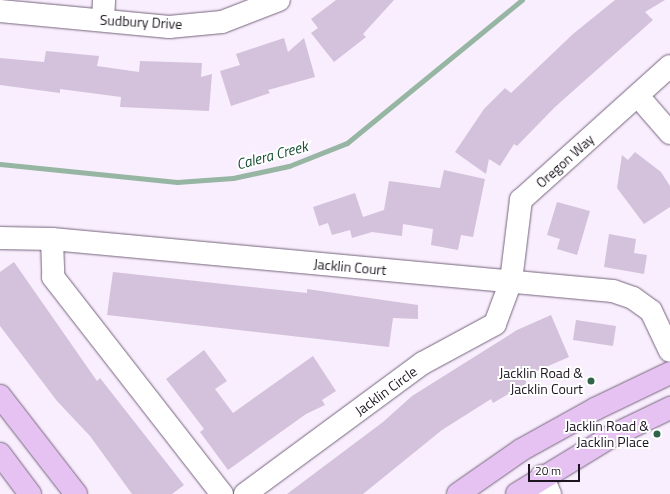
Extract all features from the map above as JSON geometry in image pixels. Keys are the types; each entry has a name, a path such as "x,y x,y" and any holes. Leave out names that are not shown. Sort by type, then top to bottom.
{"main road":[{"path":"458,494 521,450 595,409 670,373"},
{"path":"0,396 76,494"},
{"path":"517,494 546,485 670,408"},
{"path":"0,454 30,494"}],"street":[{"name":"Sudbury Drive","path":"0,10 103,10 169,27 222,22 279,0"},
{"name":"Oregon Way","path":"511,281 521,200 670,66"},
{"path":"638,96 670,133"},
{"name":"Jacklin Court","path":"0,238 52,239 511,281 613,292 633,298 651,311 670,351"},
{"path":"52,239 53,277 222,494"},
{"name":"Jacklin Circle","path":"245,494 424,363 495,324 511,281"}],"building":[{"path":"336,0 394,0 363,34 366,37 334,62 311,33 318,28 311,19"},
{"path":"615,0 665,0 645,12 653,20 555,107 517,146 514,144 500,166 489,159 486,174 455,152 484,109 505,88 511,93 573,34"},
{"path":"284,38 288,52 304,38 315,77 268,90 270,93 231,106 220,71 240,65 236,54"},
{"path":"46,51 99,56 97,66 139,72 140,61 202,63 201,77 212,74 209,111 120,107 121,97 60,89 60,93 0,85 0,58 44,62"},
{"path":"635,152 661,172 670,186 670,207 644,224 617,188 622,155 628,160"},
{"path":"444,170 485,179 473,237 461,235 458,250 431,245 433,229 403,224 402,236 372,232 352,238 350,230 332,235 328,223 319,226 313,207 355,193 363,217 384,210 389,181 440,188"},
{"path":"557,202 590,211 577,255 557,249 560,239 547,235"},
{"path":"609,234 636,239 634,253 647,255 644,274 604,267"},
{"path":"14,262 97,381 100,378 184,485 172,494 132,494 90,436 57,401 0,326 0,272"},
{"path":"113,272 307,293 307,289 418,305 418,319 393,318 389,347 107,315"},
{"path":"551,315 569,357 523,377 527,383 493,403 491,399 442,430 363,494 287,494 383,422 412,396 517,330"},
{"path":"576,320 616,326 613,346 573,340"},
{"path":"204,350 227,381 215,389 233,413 313,356 336,391 322,400 325,405 306,414 228,470 200,432 204,429 166,379"}],"waterway":[{"name":"Calera Creek","path":"0,164 177,182 233,178 289,166 347,143 522,0"}],"place":[{"name":"Jacklin Road & Jacklin Court","path":"591,381"},
{"name":"Jacklin Road & Jacklin Place","path":"657,434"}]}
